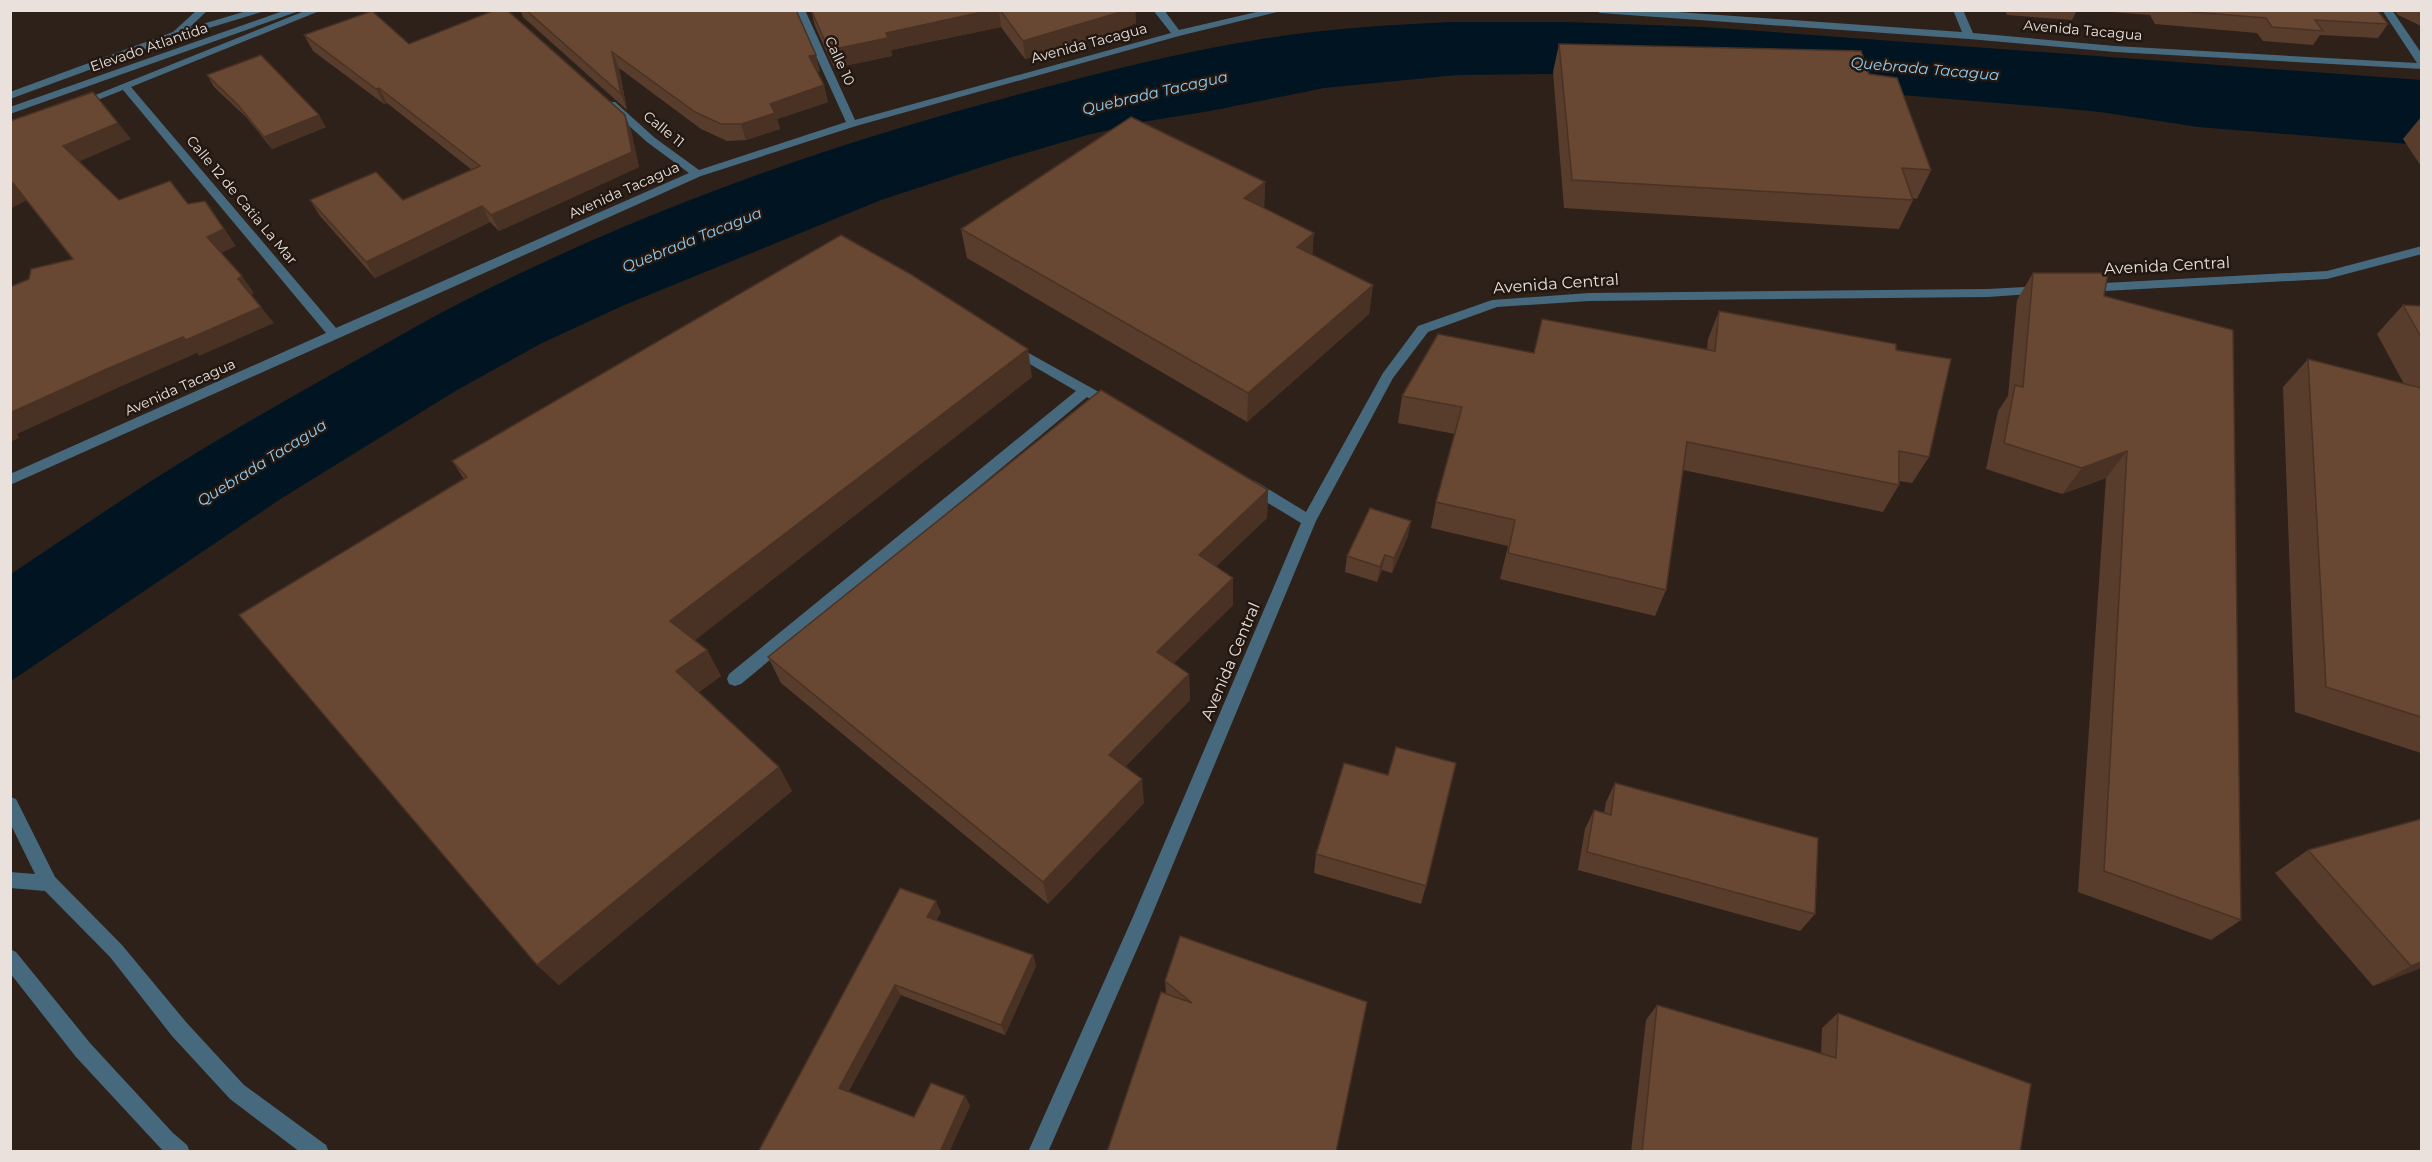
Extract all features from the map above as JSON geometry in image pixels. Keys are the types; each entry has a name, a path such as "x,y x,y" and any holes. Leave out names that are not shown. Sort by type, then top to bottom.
{"street":[{"path":"175,35 203,10"},
{"path":"10,96 175,35 263,10"},
{"name":"Elevado Atlantida","path":"10,111 297,10"},
{"path":"63,109 126,87 317,10"},
{"name":"Calle 10","path":"800,10 852,124"},
{"path":"1158,10 1177,34"},
{"name":"Avenida Tacagua","path":"10,480 697,174 852,124 1177,34 1280,10"},
{"name":"Avenida Tacagua","path":"1600,10 1969,36 2115,49 2421,64"},
{"path":"1958,10 1969,36"},
{"path":"2387,10 2421,64"},
{"name":"Calle 12 de Catia La Mar","path":"126,87 334,334"},
{"name":"Calle 11","path":"598,93 651,140 697,174"},
{"name":"Avenida Central","path":"1038,1152 1140,922 1309,521 1388,376 1423,329 1496,303 1589,297 1988,293 2327,275 2421,250"},
{"path":"1003,343 1126,413"},
{"path":"735,679 1086,390"},
{"path":"1237,477 1309,521"},
{"path":"10,804 49,883 116,951 179,1029 237,1092 319,1152"},
{"path":"10,880 49,883"},
{"path":"10,958 83,1050 166,1140 180,1152"}],"water":[{"name":"Quebrada Tacagua","path":"1449,22 1566,22 1704,27 2421,80 2421,145 2198,127 2100,112 2047,107 1707,79 1545,74 1457,75 1324,88 1148,121 1087,135 1009,158 881,200 622,306 540,344 457,390 282,498 11,681 11,574 148,483 228,434 424,322 588,242 785,165 919,122 1089,76 1158,59 1262,39 1356,28"}],"building":[{"path":"495,10 507,10 625,115 632,152 491,215 482,206 366,262 310,200 376,172 403,200 480,166 379,88 376,89 304,35 372,11 409,44"},
{"path":"526,10 796,10 816,55 809,56 824,85 770,104 775,113 741,124 721,124 695,112 612,52 621,94"},
{"path":"811,10 991,10 886,33 888,38 829,50"},
{"path":"1000,10 1123,10 1023,41"},
{"path":"2167,10 2377,10 2388,24 2315,20 2323,31 2272,27 2266,18"},
{"path":"1559,44 1861,51 1869,74 1897,78 1931,170 1902,168 1913,200 1572,180"},
{"path":"261,55 319,115 264,137 238,105 207,75"},
{"path":"93,92 118,123 63,146 119,200 170,181 188,204 205,201 224,229 207,237 242,276 238,279 261,307 186,340 183,337 109,368 10,413 10,287 29,279 31,269 73,259 13,183 10,185 10,121"},
{"path":"1131,117 1265,182 1244,198 1314,233 1297,247 1373,285 1248,393 961,229"},
{"path":"841,235 912,275 1028,349 670,621 707,650 676,671 779,767 537,965 239,615 467,477 452,461"},
{"path":"2033,273 2108,273 2104,296 2233,330 2241,920 2104,871 2127,451 2082,468 2004,443 2015,385 2023,387"},
{"path":"2403,305 2421,306 2421,337"},
{"path":"1719,311 1896,344 1896,350 1951,359 1929,457 1899,451 1899,485 1687,442 1666,590 1508,553 1515,520 1436,502 1462,407 1402,396 1438,334 1534,353 1542,319 1715,351"},
{"path":"2308,359 2421,388 2421,717 2326,687"},
{"path":"1101,390 1268,490 1199,555 1233,578 1157,652 1189,674 1109,755 1142,779 1043,882 768,657"},
{"path":"1370,508 1411,521 1394,558 1385,555 1380,567 1347,556"},
{"path":"1396,747 1456,763 1426,886 1316,854 1344,763 1388,775"},
{"path":"1615,783 1818,838 1815,914 1587,852 1594,810 1611,815"},
{"path":"2421,819 2421,962 2411,966 2308,850"},
{"path":"900,888 936,901 927,917 1033,955 1001,1025 895,985 839,1088 914,1117 931,1083 965,1096 940,1152 758,1152"},
{"path":"1180,936 1367,1002 1336,1152 1107,1152 1161,992 1192,1003 1165,981"},
{"path":"1657,1005 1836,1058 1838,1013 2031,1084 2020,1152 1642,1152"}]}
